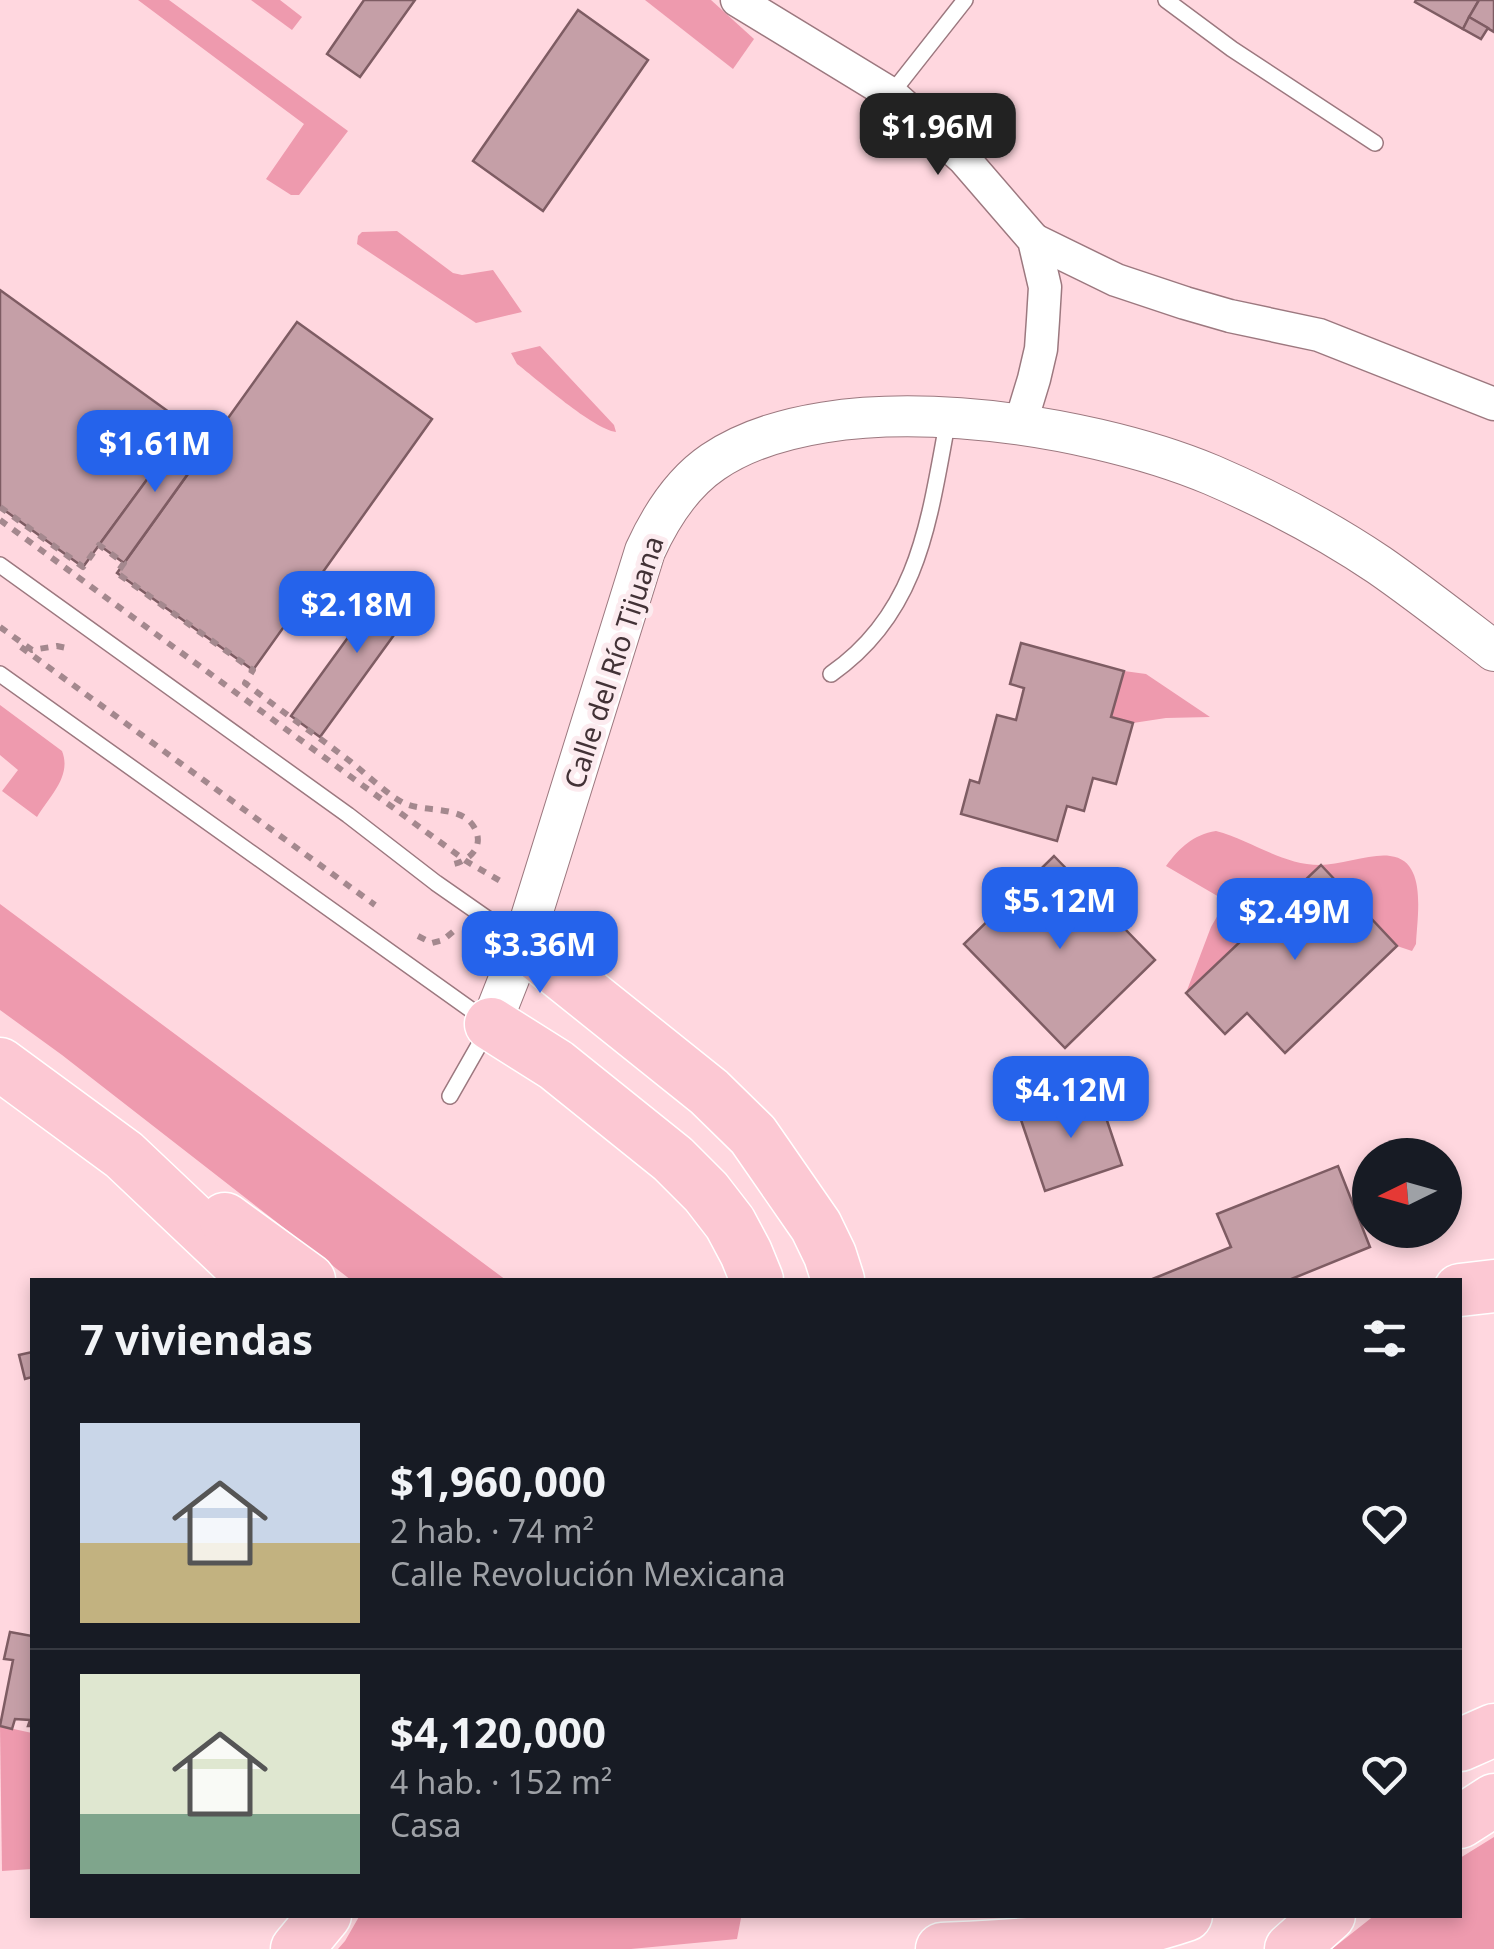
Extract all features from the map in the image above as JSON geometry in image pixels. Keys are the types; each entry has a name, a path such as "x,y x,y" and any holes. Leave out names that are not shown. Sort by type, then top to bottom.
{"highway":[{"path":"529,923 753,1135 816,1226 837,1278"},
{"path":"491,1024 556,1065 662,1150 706,1192 730,1223 756,1278"},
{"path":"0,1064 124,1155 234,1225 305,1278"},
{"path":"124,1155 250,1278"},
{"path":"1462,1290 1494,1286"},
{"path":"1462,1744 1494,1730"},
{"path":"1462,1802 1494,1789"},
{"path":"1462,1821 1494,1800"},
{"path":"298,1949 323,1918"},
{"path":"942,1949 1104,1936 1177,1918"},
{"path":"1292,1949 1325,1918"}],"street":[{"path":"737,0 891,94 964,159 1034,240 1116,280 1230,316 1318,335 1494,404"},
{"path":"1020,425 1041,349 1045,287 1034,240"},
{"name":"Calle del Río Tijuana","path":"529,923 654,529 672,502 711,463 768,435 874,417 948,418 1079,434 1162,456 1213,476 1334,536 1380,565 1494,651"},
{"path":"491,1024 529,923"}],"lane":[{"path":"891,94 965,0"},
{"path":"1166,0 1232,49 1375,143"},
{"path":"830,674 865,648 898,605 926,532 948,418"},
{"path":"0,565 348,814 436,883 529,923"},
{"path":"0,674 491,1024 450,1096"}],"path":[{"path":"0,506 83,568 99,544 124,563 117,573 252,670 245,683 320,738"},
{"path":"0,520 466,861 529,923"},
{"path":"0,629 32,650 57,646 78,654"},
{"path":"0,629 375,905"},
{"path":"406,928 432,944 455,930 440,919"}],"shaded area":[{"path":"138,0 169,0 348,131 299,195 291,195 266,179 304,124"},
{"path":"251,0 280,0 302,17 292,30"},
{"path":"645,0 711,0 754,39 733,69"},
{"path":"397,231 453,273 493,270 522,312 476,323 357,244 362,232"},
{"path":"540,346 614,425 616,432 566,403 517,364 511,353"},
{"path":"1124,671 1146,674 1210,717 1133,723 1111,717"},
{"path":"0,705 62,751 62,777 37,817 2,791 18,770 0,755"},
{"path":"1216,831 1306,864 1383,856 1402,860 1410,868 1418,891 1416,944 1412,951 1397,946 1321,866 1186,993 1211,927 1226,901 1166,866 1188,843"},
{"path":"0,904 503,1278 348,1278 0,1010"},
{"path":"0,1726 30,1733 30,1869 2,1871"},
{"path":"1494,1837 1494,1949 1332,1949 1371,1918 1462,1918 1462,1857"},
{"path":"358,1918 741,1918 737,1939 631,1949 338,1949"}],"building":[{"path":"364,0 415,0 360,77 327,54"},
{"path":"1416,0 1479,0 1463,29"},
{"path":"1479,0 1494,0 1494,32 1469,17"},
{"path":"578,10 648,60 543,211 473,161"},
{"path":"1469,17 1488,28 1481,39 1463,29"},
{"path":"0,290 187,425 83,567 0,507"},
{"path":"297,322 432,419 253,670 117,573"},
{"path":"187,425 210,443 124,563 99,545"},
{"path":"394,574 423,595 320,737 291,716"},
{"path":"1021,643 1124,671 1111,717 1133,723 1116,784 1093,778 1084,811 1067,806 1057,841 961,814 970,780 979,783 997,715 1016,720 1024,688 1010,684"},
{"path":"1054,856 1155,960 1065,1048 964,944"},
{"path":"1321,865 1397,946 1285,1053 1247,1013 1225,1034 1186,993"},
{"path":"1097,1091 1122,1165 1045,1191 1020,1117"},
{"path":"1338,1166 1352,1201 1352,1248 1368,1248 1294,1278 1155,1278 1231,1247 1217,1214"},
{"path":"30,1352 30,1378 25,1379 19,1355"},
{"path":"10,1632 30,1636 30,1720 15,1719 12,1729 0,1726 13,1660 4,1659"}]}
